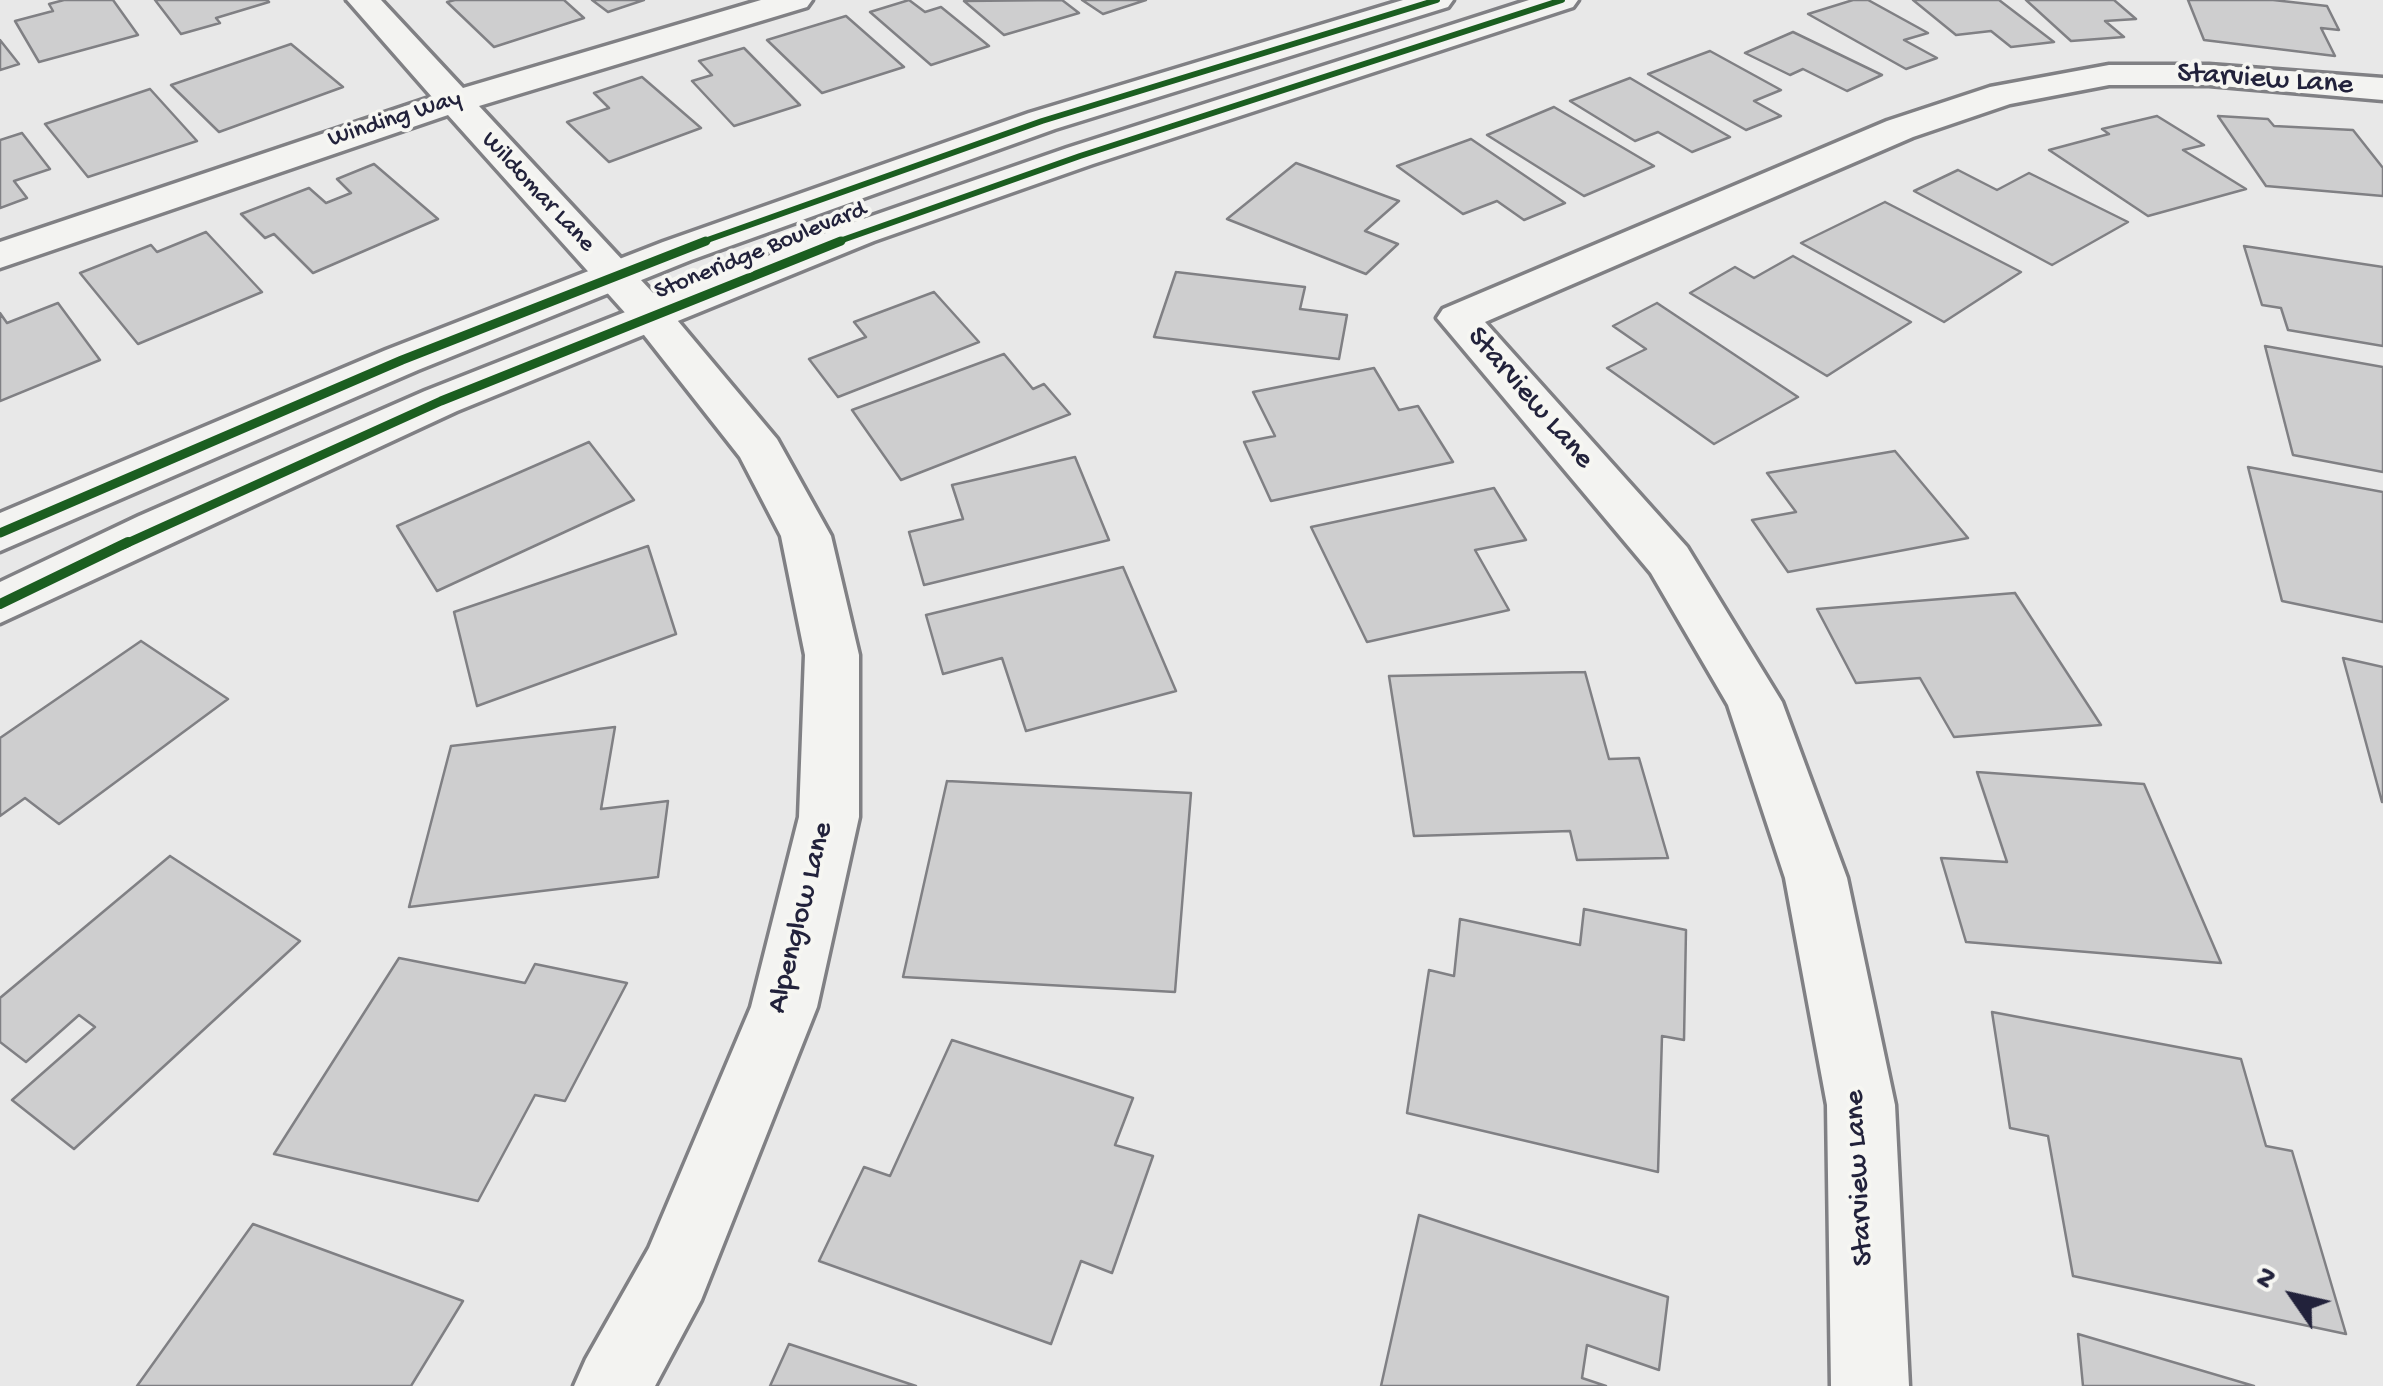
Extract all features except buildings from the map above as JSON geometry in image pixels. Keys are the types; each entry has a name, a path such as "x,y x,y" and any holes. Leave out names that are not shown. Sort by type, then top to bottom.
{"street":[{"name":"Wildomar Lane","path":"363,0 632,296"},
{"name":"Winding Way","path":"0,256 452,102 796,0"},
{"name":"Stoneridge Boulevard","path":"0,604 157,528 441,400 811,201 1042,121 1437,0"},
{"name":"Stoneridge Boulevard","path":"0,533 366,375 860,234 1080,156 1562,0"},
{"name":"Starview Lane","path":"1870,1386 1861,1106 1816,878 1754,702 1669,560 1458,318 1900,129 2002,95 2109,75 2209,75 2383,89"},
{"name":"Alpenglow Lane","path":"613,1386 675,1274 784,1007 829,817 832,656 806,536 760,450 632,296"}],"cycle path":[{"path":"0,533 402,360 677,251 1042,121 1437,0"},
{"path":"0,604 157,528 441,401 860,233 1080,156 1562,0"}]}
